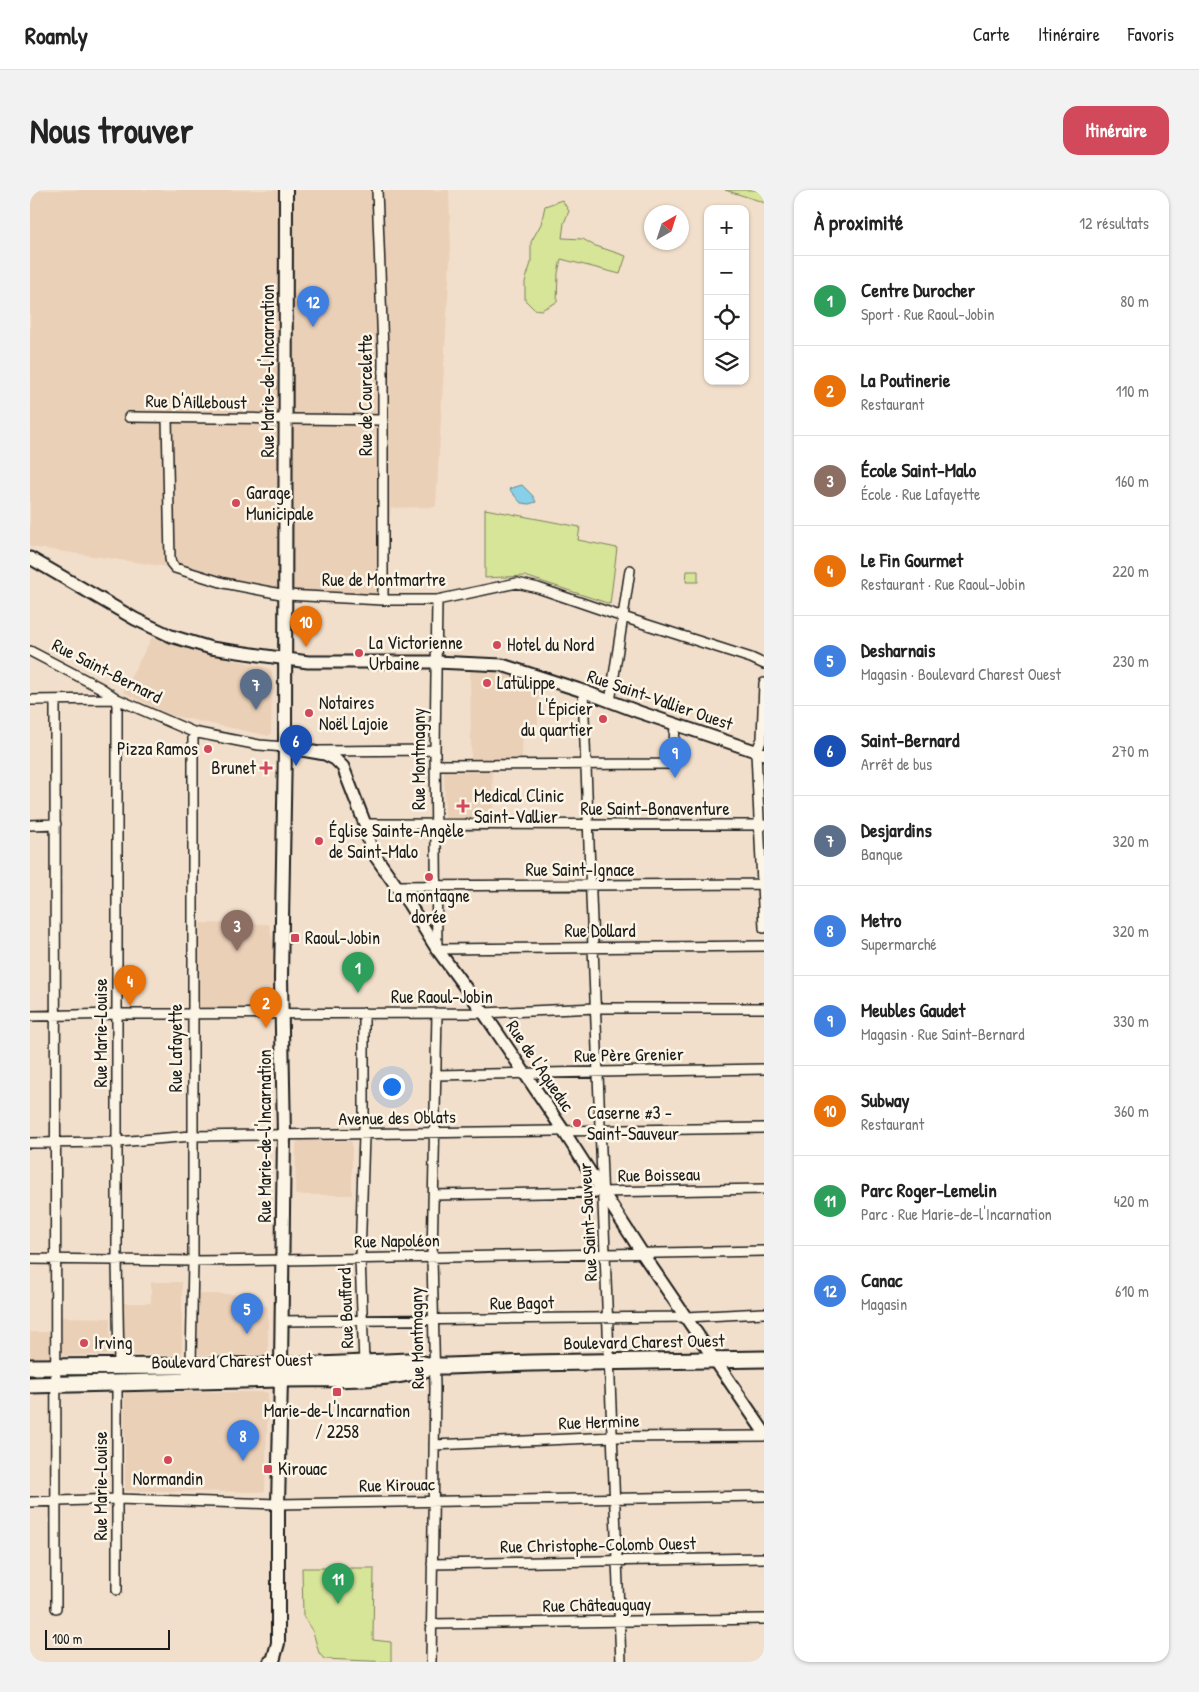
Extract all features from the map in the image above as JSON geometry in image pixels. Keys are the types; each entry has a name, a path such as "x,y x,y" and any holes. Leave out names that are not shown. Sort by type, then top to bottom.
{"main road":[{"name":"Rue Marie-de-l'Incarnation","path":"273,1662 278,1643 278,1504 283,1260 284,1135 281,1013 286,747 286,190"},
{"name":"Boulevard Charest Ouest","path":"30,1386 281,1372 364,1363 408,1361 434,1366 764,1359"},
{"name":"Boulevard Charest Ouest","path":"30,1366 191,1365 349,1378 407,1374 434,1366"}],"street":[{"name":"Rue de Courcelette","path":"377,190 383,350 383,600"},
{"name":"Rue D'Ailleboust","path":"129,417 383,420"},
{"name":"Rue de Montmartre","path":"168,418 171,563 175,568 224,583 286,595 383,600 437,600 517,583 538,588 752,658 764,664"},
{"name":"Rue Saint-Vallier Ouest","path":"30,558 135,619 171,636 211,648 308,662 436,662 502,666 584,691 610,702 760,753"},
{"path":"610,702 630,570"},
{"name":"Rue Montmagny","path":"437,600 435,750 437,948"},
{"name":"Rue Saint-Bernard","path":"30,651 102,688 116,699 193,732 260,745 310,751 435,750"},
{"path":"764,683 760,753 764,928"},
{"name":"Rue Saint-Sauveur","path":"584,691 621,1662"},
{"path":"30,700 116,699"},
{"name":"Rue Marie-Louise","path":"116,699 117,1260 119,1366"},
{"path":"55,700 56,1608"},
{"path":"436,765 673,764 675,724"},
{"name":"Rue Lafayette","path":"191,1365 193,732"},
{"name":"Rue de l'Aqueduc","path":"310,751 325,754 335,759 343,767 365,824 370,850 563,1130 642,1253 764,1434"},
{"path":"30,825 56,824"},
{"name":"Rue Saint-Bonaventure","path":"365,824 761,825"},
{"name":"Rue Saint-Ignace","path":"396,886 763,884"},
{"name":"Rue Dollard","path":"437,948 764,946"},
{"name":"Rue Raoul-Jobin","path":"30,1016 484,1013 596,1008 764,1008"},
{"name":"Rue Bouffard","path":"364,1013 364,1135 360,1258 364,1363"},
{"name":"Rue Montmagny","path":"432,1662 434,1366 432,1257 437,1013"},
{"name":"Rue Père Grenier","path":"435,1075 764,1069"},
{"name":"Avenue des Oblats","path":"30,1143 117,1142 192,1136 764,1128"},
{"name":"Rue Boisseau","path":"434,1196 764,1189"},
{"name":"Rue Napoléon","path":"30,1259 192,1261 764,1251"},
{"name":"Rue Bagot","path":"281,1321 686,1317 764,1313"},
{"name":"Rue Marie-Louise","path":"117,1382 117,1590"},
{"name":"Rue Hermine","path":"434,1445 613,1437 764,1434"},
{"name":"Rue Kirouac","path":"30,1502 117,1500 278,1504 764,1496"},
{"name":"Rue Christophe-Colomb Ouest","path":"432,1564 764,1558"},
{"name":"Rue Châteauguay","path":"431,1624 764,1620"}],"shaded area":[{"path":"30,190 449,190 451,246 436,507 391,508 383,600 286,595 175,568 30,547"},
{"path":"153,635 192,650 269,668 272,671 271,733 269,736 169,715 123,692"},
{"path":"470,670 489,670 539,683 538,724 523,726 522,759 471,759"},
{"name":"Medical Clinic Saint-Vallier","path":"492,770 494,820 445,820 445,771"},
{"path":"200,923 269,924 281,978 281,1013 193,1014"},
{"path":"299,1141 351,1141 352,1195 295,1195 296,1143"},
{"path":"151,1282 182,1282 182,1355 124,1354 124,1303 151,1303"},
{"path":"198,1294 235,1294 234,1305 268,1306 267,1355 200,1355 198,1353"},
{"path":"62,1317 110,1318 110,1353 108,1355 64,1356 62,1354"},
{"path":"30,1332 49,1332 49,1355 47,1357 30,1358"},
{"path":"126,1392 268,1393 265,1492 125,1491 124,1394"}],"green space":[{"path":"725,190 764,190 764,203 760,201"},
{"path":"562,200 569,211 564,223 562,238 583,239 593,245 626,256 620,274 561,259 558,273 557,302 541,310 534,309 525,300 525,282 531,263 531,242 541,224 545,206"},
{"path":"485,509 580,527 578,540 617,548 610,604 525,576 485,578"},
{"path":"687,571 698,571 698,582 686,582"},
{"path":"302,1568 374,1568 373,1640 391,1642 391,1662 324,1659 319,1653 313,1632 303,1616"}],"water":[{"path":"522,485 536,502 529,504 521,503 509,489"}],"place":[{"name":"Canac","path":"313,327"},
{"name":"Garage Municipale","path":"236,503"},
{"name":"Hotel du Nord","path":"497,645"},
{"name":"Subway","path":"306,647"},
{"name":"La Victorienne Urbaine","path":"359,653"},
{"name":"Latulippe","path":"487,683"},
{"name":"Desjardins","path":"256,710"},
{"name":"Notaires Noël Lajoie","path":"309,713"},
{"name":"L'Épicier du quartier","path":"603,719"},
{"name":"Pizza Ramos","path":"208,749"},
{"name":"Saint-Bernard","path":"296,766"},
{"name":"Brunet","path":"266,768"},
{"name":"Meubles Gaudet","path":"675,778"},
{"name":"Medical Clinic Saint-Vallier","path":"463,806"},
{"name":"Église Sainte-Angèle de Saint-Malo","path":"319,841"},
{"name":"La montagne dorée","path":"429,877"},
{"name":"Raoul-Jobin","path":"295,938"},
{"name":"École Saint-Malo","path":"237,951"},
{"name":"Centre Durocher","path":"358,993"},
{"name":"Le Fin Gourmet","path":"130,1006"},
{"name":"La Poutinerie","path":"266,1028"},
{"name":"Caserne #3 - Saint-Sauveur","path":"577,1123"},
{"name":"Desharnais","path":"247,1334"},
{"name":"Irving","path":"84,1343"},
{"name":"Marie-de-l'Incarnation / 2258","path":"337,1392"},
{"name":"Normandin","path":"168,1460"},
{"name":"Metro","path":"243,1461"},
{"name":"Kirouac","path":"268,1469"},
{"name":"Parc Roger-Lemelin","path":"338,1604"}]}
